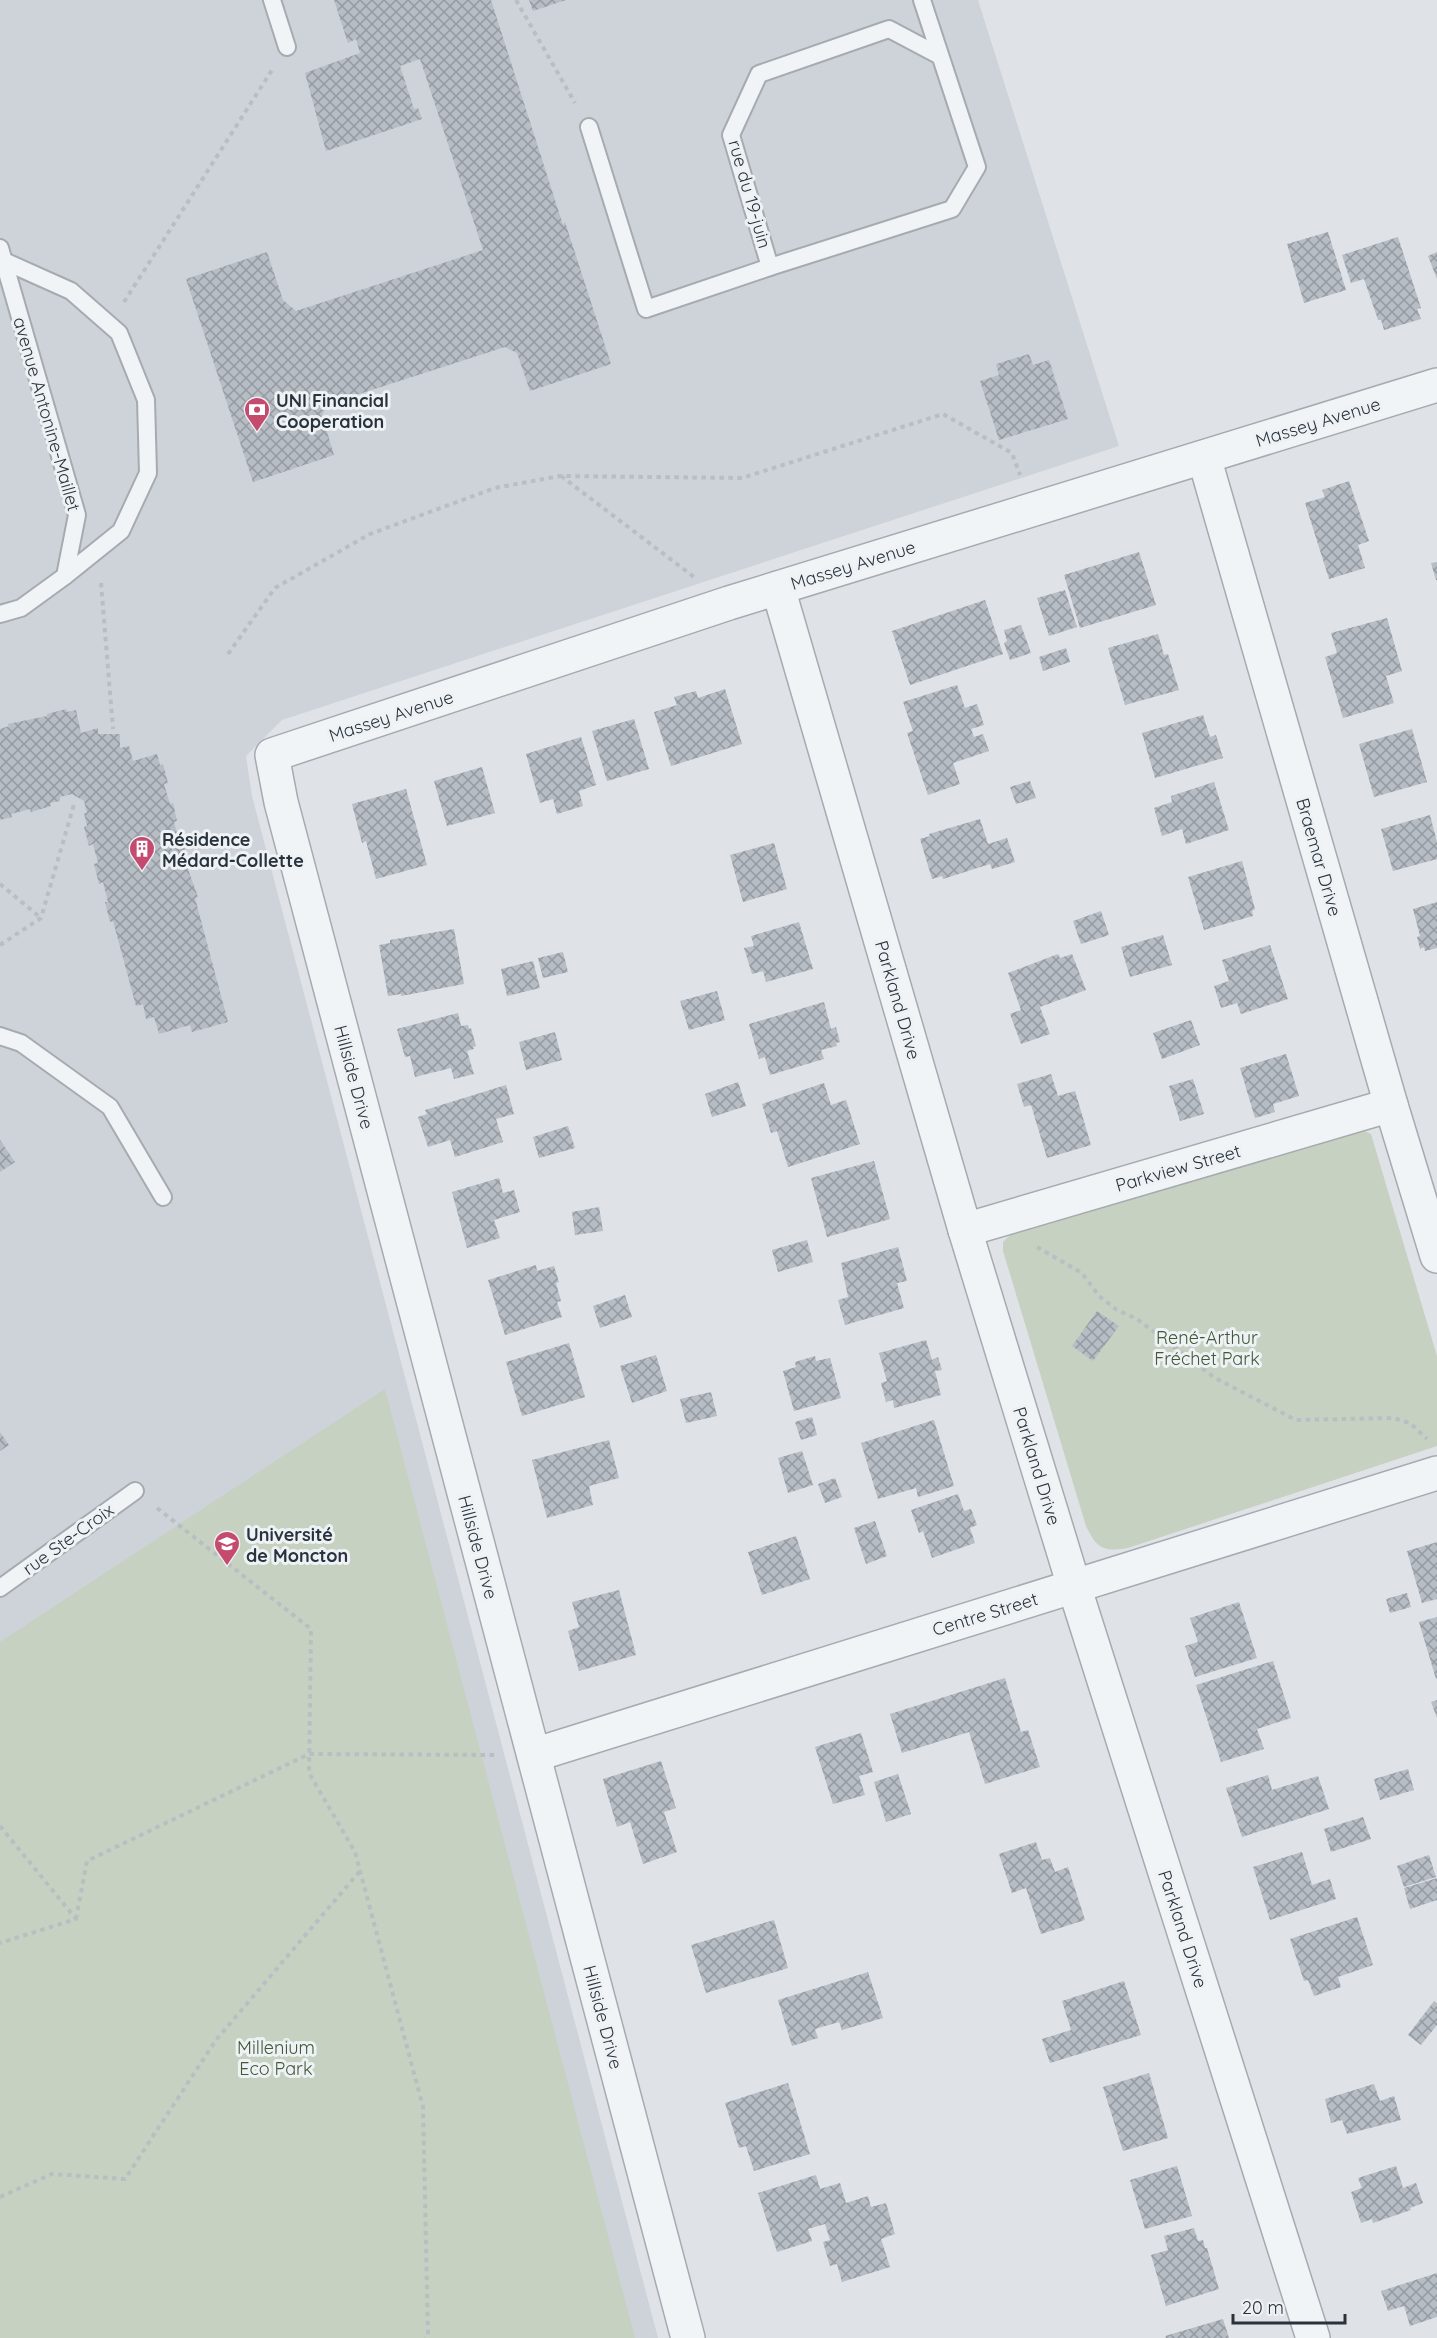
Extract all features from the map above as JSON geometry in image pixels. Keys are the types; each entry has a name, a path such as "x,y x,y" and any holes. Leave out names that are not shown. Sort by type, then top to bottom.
{"street":[{"name":"Massey Avenue","path":"272,755 729,603 1437,385"},
{"name":"Braemar Drive","path":"1204,457 1390,1105 1437,1256"},
{"name":"Parkland Drive","path":"778,588 965,1230 1074,1586 1313,2338"},
{"name":"Hillside Drive","path":"272,755 281,802 688,2338"},
{"name":"Parkview Street","path":"965,1230 1390,1105"},
{"name":"Centre Street","path":"534,1755 1437,1473"}],"lane":[{"path":"272,0 287,47"},
{"name":"rue du 19-juin","path":"922,0 977,167 952,209 770,267 731,135 759,74 889,29 940,56"},
{"path":"589,127 646,309 770,267"},
{"path":"0,614 21,608 121,531 148,473 146,400 119,333 71,291 2,255"},
{"name":"avenue Antonine-Maillet","path":"2,255 77,515 65,576"},
{"path":"0,1036 21,1043 110,1107 163,1197"},
{"name":"rue Ste-Croix","path":"0,1588 135,1491"}],"path":[{"path":"516,0 589,127"},
{"path":"110,325 287,47"},
{"path":"228,654 275,588 370,534 495,488 560,476 742,478 943,414 1012,453 1031,510"},
{"path":"560,476 729,603"},
{"path":"98,549 113,729"},
{"path":"0,945 41,918 75,801"},
{"path":"0,884 41,918"},
{"path":"997,1221 1082,1273 1099,1296 1117,1310 1137,1319 1215,1378 1296,1419 1393,1418 1410,1423 1428,1439"},
{"path":"135,1491 311,1629 309,1773 355,1852 423,2107 428,2335 425,2338"},
{"path":"76,1919 87,1861 309,1754 534,1755"},
{"path":"0,1826 76,1919"},
{"path":"0,2197 52,2175 125,2180 216,2040 360,1870"},
{"path":"0,1943 76,1919"}],"shaded area":[{"name":"Université de Moncton","path":"0,0 978,0 1119,446 282,720 246,756 252,796 658,2338 0,2338"}],"green space":[{"name":"René-Arthur Fréchet Park","path":"1360,1129 1371,1134 1437,1356 1437,1446 1128,1548 1107,1549 1102,1547 1094,1540 1086,1526 1003,1251 1003,1242 1013,1232"},
{"name":"Millenium Eco Park","path":"385,1389 635,2338 0,2338 0,1642"}],"building":[{"path":"334,0 491,0 563,225 565,222 611,364 530,391 517,353 505,347 328,404 322,415 334,455 253,482 186,279 267,252 283,300 296,311 483,250 420,59 400,66 414,109 418,108 422,119 326,151 305,73 360,53 356,39 348,43"},
{"path":"529,0 566,0 533,11"},
{"path":"1328,232 1346,290 1304,303 1287,244"},
{"path":"1398,237 1421,308 1417,309 1421,319 1384,330 1381,320 1378,320 1364,279 1351,283 1342,255"},
{"path":"1437,252 1437,279 1428,256"},
{"path":"1029,354 1033,365 1049,360 1068,419 999,440 980,381 999,375 996,364"},
{"path":"1349,481 1369,541 1358,545 1365,568 1329,579 1305,503 1325,497 1322,490"},
{"path":"1139,552 1156,605 1080,628 1064,575"},
{"path":"1437,562 1437,580 1436,580 1431,563"},
{"path":"1065,590 1077,627 1049,636 1037,598"},
{"path":"985,600 1003,654 910,685 892,631"},
{"path":"1387,618 1402,671 1386,676 1394,703 1343,718 1325,657 1337,653 1331,633"},
{"path":"1021,625 1031,653 1010,660 1004,643 1007,641 1004,630"},
{"path":"1158,634 1164,655 1168,654 1179,690 1125,705 1108,648"},
{"path":"1066,648 1070,662 1043,671 1039,657"},
{"path":"957,685 965,708 977,704 984,725 971,729 974,737 983,734 989,751 953,763 960,784 928,795 907,733 913,731 903,702"},
{"path":"725,689 742,744 671,766 654,712 677,705 674,697 696,691 698,698"},
{"name":"Résidence Médard-Collette","path":"66,709 67,712 76,710 81,733 98,728 98,734 120,734 120,748 129,746 133,761 157,754 160,765 163,764 168,783 164,784 170,804 173,803 177,821 174,822 179,841 183,841 188,860 185,861 198,897 195,898 228,1022 192,1032 190,1025 159,1034 154,1017 146,1019 143,1004 136,1006 113,921 110,922 103,882 99,884 94,864 98,863 93,844 89,846 84,827 87,826 84,813 87,813 84,801 72,794 60,797 60,801 50,803 51,806 31,812 30,809 11,814 12,817 0,820 0,729 9,726 8,724 47,716 47,714"},
{"path":"1203,715 1210,737 1216,735 1223,758 1155,778 1142,733"},
{"path":"634,719 649,769 607,781 592,731"},
{"path":"1412,729 1427,782 1374,797 1359,744"},
{"path":"581,737 596,785 579,791 583,806 557,814 553,799 540,803 526,754"},
{"path":"482,767 495,813 447,826 434,781"},
{"path":"1030,781 1036,798 1016,804 1010,787"},
{"path":"1214,782 1229,830 1186,844 1182,829 1162,836 1154,808 1172,802 1171,796"},
{"path":"406,789 427,865 376,879 366,841 362,843 352,804"},
{"path":"1430,815 1437,842 1437,859 1393,871 1381,829"},
{"path":"980,819 988,844 1007,838 1015,862 992,869 990,864 943,879 942,876 932,879 920,839 930,836 929,834"},
{"path":"774,843 787,889 743,902 730,855"},
{"path":"1242,861 1255,909 1252,911 1253,916 1204,930 1188,877"},
{"path":"1437,902 1437,948 1425,951 1424,947 1420,949 1417,937 1420,936 1413,909"},
{"path":"1101,911 1109,935 1081,944 1073,921"},
{"path":"799,922 813,969 766,982 763,971 752,974 744,948 754,946 751,936"},
{"path":"454,929 464,984 401,996 401,994 388,996 379,945 390,943 390,940"},
{"path":"1163,935 1172,965 1130,977 1121,947"},
{"path":"1270,945 1288,999 1241,1014 1237,1003 1221,1008 1214,986 1229,981 1222,960"},
{"path":"563,952 568,972 543,978 538,958"},
{"path":"1058,954 1060,958 1072,954 1086,990 1040,1007 1050,1034 1021,1044 1010,1014 1021,1010 1008,973"},
{"path":"533,961 540,988 507,996 501,969"},
{"path":"717,991 725,1020 689,1030 680,1001"},
{"path":"824,1002 831,1029 836,1027 840,1042 836,1043 837,1046 821,1050 824,1059 770,1075 765,1057 759,1059 749,1024"},
{"path":"458,1013 461,1026 468,1025 469,1029 471,1028 476,1046 467,1051 474,1074 454,1079 451,1068 415,1077 410,1056 405,1057 397,1029"},
{"path":"1191,1020 1200,1045 1162,1059 1153,1033"},
{"path":"555,1032 562,1060 526,1070 519,1042"},
{"path":"1286,1054 1299,1096 1273,1104 1275,1112 1255,1118 1240,1068"},
{"path":"1051,1074 1058,1096 1075,1091 1091,1145 1047,1158 1031,1105 1024,1107 1017,1084"},
{"path":"1193,1079 1204,1114 1180,1121 1169,1086"},
{"path":"738,1082 746,1106 712,1117 705,1094"},
{"path":"824,1083 831,1105 846,1100 860,1144 788,1167 777,1131 771,1133 762,1104"},
{"path":"506,1085 514,1114 496,1119 503,1142 455,1157 450,1140 428,1147 418,1117 427,1114 425,1110"},
{"path":"568,1126 575,1148 539,1158 533,1137"},
{"path":"0,1140 15,1162 0,1172"},
{"path":"874,1161 890,1219 827,1237 811,1178"},
{"path":"499,1178 503,1193 514,1190 520,1212 494,1220 500,1238 467,1248 452,1192"},
{"path":"599,1207 603,1231 575,1235 572,1212"},
{"path":"807,1240 813,1262 778,1272 772,1250"},
{"path":"898,1247 907,1281 897,1283 904,1308 845,1325 838,1300 848,1297 841,1263"},
{"path":"536,1265 537,1271 554,1266 561,1301 557,1302 562,1317 505,1335 488,1280"},
{"path":"625,1295 632,1317 600,1328 593,1306"},
{"path":"1097,1311 1119,1326 1093,1361 1072,1346"},
{"path":"926,1340 932,1360 938,1357 942,1370 935,1371 941,1395 894,1408 893,1400 886,1402 881,1383 887,1381 879,1353"},
{"path":"569,1343 585,1397 522,1416 506,1362"},
{"path":"656,1355 667,1391 632,1403 620,1366"},
{"path":"815,1356 816,1361 830,1358 841,1398 794,1411 783,1371 796,1367 795,1362"},
{"path":"711,1392 717,1416 686,1423 680,1399"},
{"path":"812,1417 817,1435 801,1440 795,1422"},
{"path":"934,1420 954,1486 918,1497 916,1488 878,1499 861,1443"},
{"path":"0,1432 9,1445 0,1451"},
{"path":"609,1440 619,1478 589,1486 593,1505 547,1518 532,1460"},
{"path":"802,1451 813,1485 788,1493 778,1458"},
{"path":"835,1478 842,1497 825,1503 818,1484"},
{"path":"958,1494 964,1511 971,1509 977,1525 970,1528 975,1543 932,1558 923,1531 919,1533 911,1510"},
{"path":"875,1521 887,1556 866,1564 854,1528"},
{"path":"796,1536 810,1579 762,1595 748,1552"},
{"path":"1437,1542 1437,1599 1422,1603 1407,1551"},
{"path":"619,1590 636,1655 579,1671 568,1631 579,1627 572,1602"},
{"path":"1407,1593 1411,1607 1390,1613 1386,1599"},
{"path":"1239,1602 1257,1658 1195,1677 1185,1646 1198,1642 1190,1618"},
{"path":"1437,1617 1437,1679 1436,1679 1419,1622"},
{"path":"1273,1661 1291,1718 1257,1729 1264,1749 1221,1762 1196,1685"},
{"path":"1005,1678 1021,1732 1028,1730 1040,1767 985,1784 969,1732 902,1753 890,1714"},
{"path":"1437,1700 1437,1718 1431,1702"},
{"path":"861,1733 873,1772 859,1776 865,1795 833,1804 815,1747"},
{"path":"661,1761 676,1808 664,1812 677,1852 643,1864 630,1822 617,1827 603,1779"},
{"path":"1408,1769 1414,1790 1380,1800 1374,1779"},
{"path":"898,1774 911,1814 886,1822 874,1782"},
{"path":"1268,1775 1272,1790 1318,1776 1329,1809 1242,1837 1226,1788"},
{"path":"1363,1817 1371,1839 1331,1852 1324,1829"},
{"path":"1036,1842 1042,1860 1050,1858 1055,1872 1068,1867 1085,1920 1041,1934 1026,1888 1012,1893 999,1854"},
{"path":"1302,1852 1312,1885 1330,1879 1336,1899 1270,1920 1253,1867"},
{"path":"1429,1855 1436,1877 1404,1887 1397,1866"},
{"path":"1437,1878 1437,1900 1410,1909 1404,1888"},
{"path":"1357,1917 1373,1965 1338,1977 1341,1987 1314,1996 1308,1980 1304,1981 1290,1939"},
{"path":"774,1920 788,1968 706,1993 691,1945"},
{"path":"868,1972 883,2018 842,2030 839,2022 815,2029 818,2038 792,2046 778,2000"},
{"path":"1124,1981 1141,2035 1050,2063 1042,2039 1071,2030 1062,2001"},
{"path":"1434,2001 1437,2003 1437,2025 1421,2045 1408,2035"},
{"path":"1149,2073 1168,2138 1123,2151 1103,2087"},
{"path":"788,2083 810,2154 754,2171 746,2146 739,2148 725,2103"},
{"path":"1374,2084 1380,2101 1394,2096 1401,2120 1347,2134 1342,2120 1331,2123 1325,2099"},
{"path":"1177,2166 1192,2216 1145,2229 1130,2180"},
{"path":"1396,2166 1403,2188 1416,2183 1423,2203 1410,2208 1411,2210 1373,2223 1372,2219 1361,2223 1351,2192 1362,2188 1358,2178"},
{"path":"816,2175 820,2189 840,2183 846,2203 868,2196 871,2207 886,2203 895,2234 881,2239 890,2267 842,2282 837,2264 830,2266 823,2242 830,2240 825,2224 808,2229 812,2241 777,2252 758,2193"},
{"path":"1194,2228 1198,2241 1203,2240 1207,2248 1219,2289 1166,2306 1151,2255 1168,2250 1164,2236"},
{"path":"1437,2273 1437,2317 1410,2326 1404,2306 1388,2311 1381,2291"},
{"path":"1223,2319 1229,2338 1166,2338 1165,2336"}],"place":[{"name":"UNI Financial Cooperation","path":"257,433"},
{"name":"Résidence Médard-Collette","path":"142,872"},
{"name":"Université de Moncton","path":"227,1567"}]}
